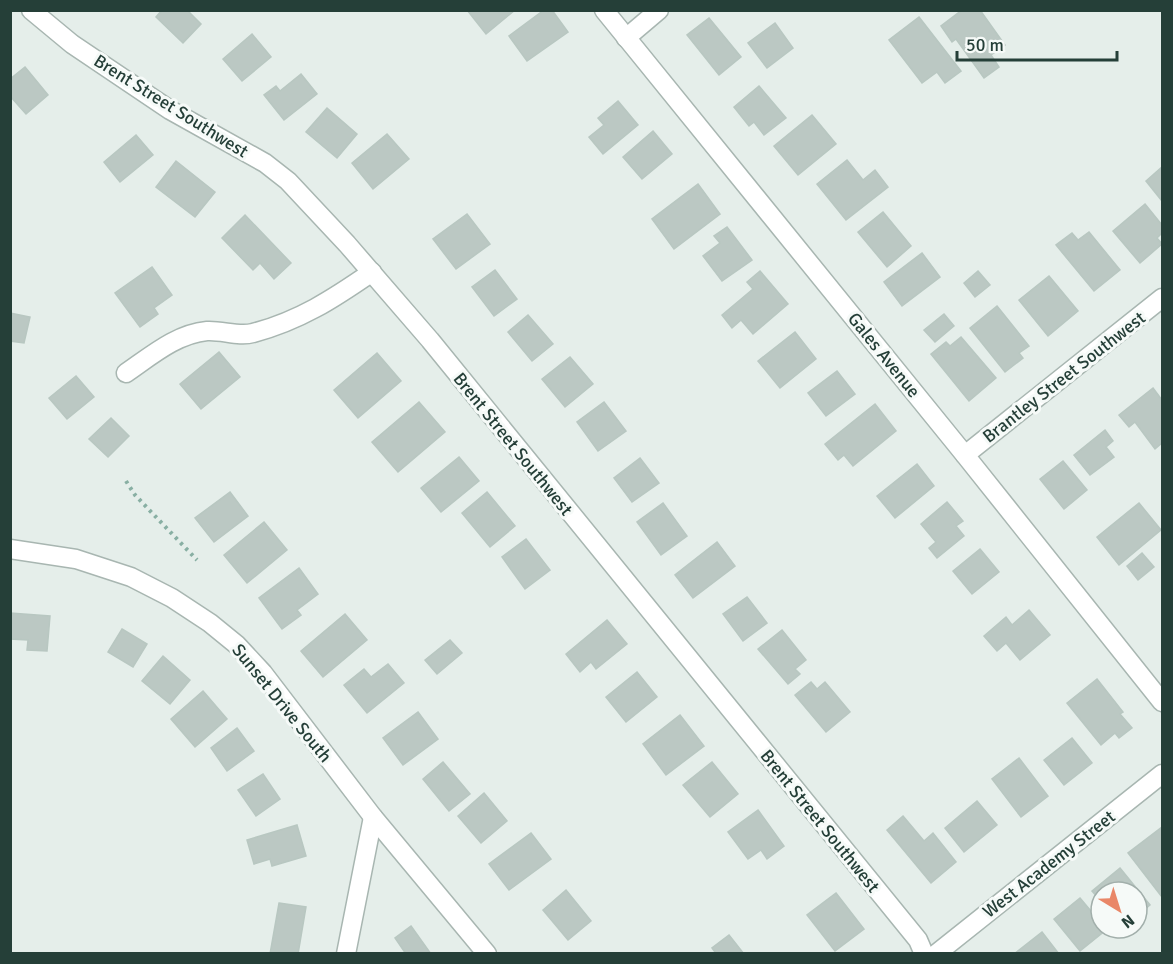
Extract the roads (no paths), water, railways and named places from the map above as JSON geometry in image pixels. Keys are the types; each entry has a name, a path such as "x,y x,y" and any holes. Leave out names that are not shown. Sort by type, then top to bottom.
{"street":[{"name":"Brent Street Southwest","path":"31,10 72,44 170,110 265,163 288,181 372,272 430,340 918,940 924,954"},
{"name":"Gales Avenue","path":"604,10 1162,702"},
{"path":"626,38 659,10"},
{"path":"126,373 159,350 187,335 209,331 250,334 295,320 329,302 372,272"},
{"name":"Brantley Street Southwest","path":"965,455 1162,298"},
{"name":"Sunset Drive South","path":"10,549 76,559 131,577 172,598 210,623 237,645 263,673 373,817 487,954"},
{"name":"West Academy Street","path":"936,954 1162,774"},
{"path":"346,954 373,817"}]}
